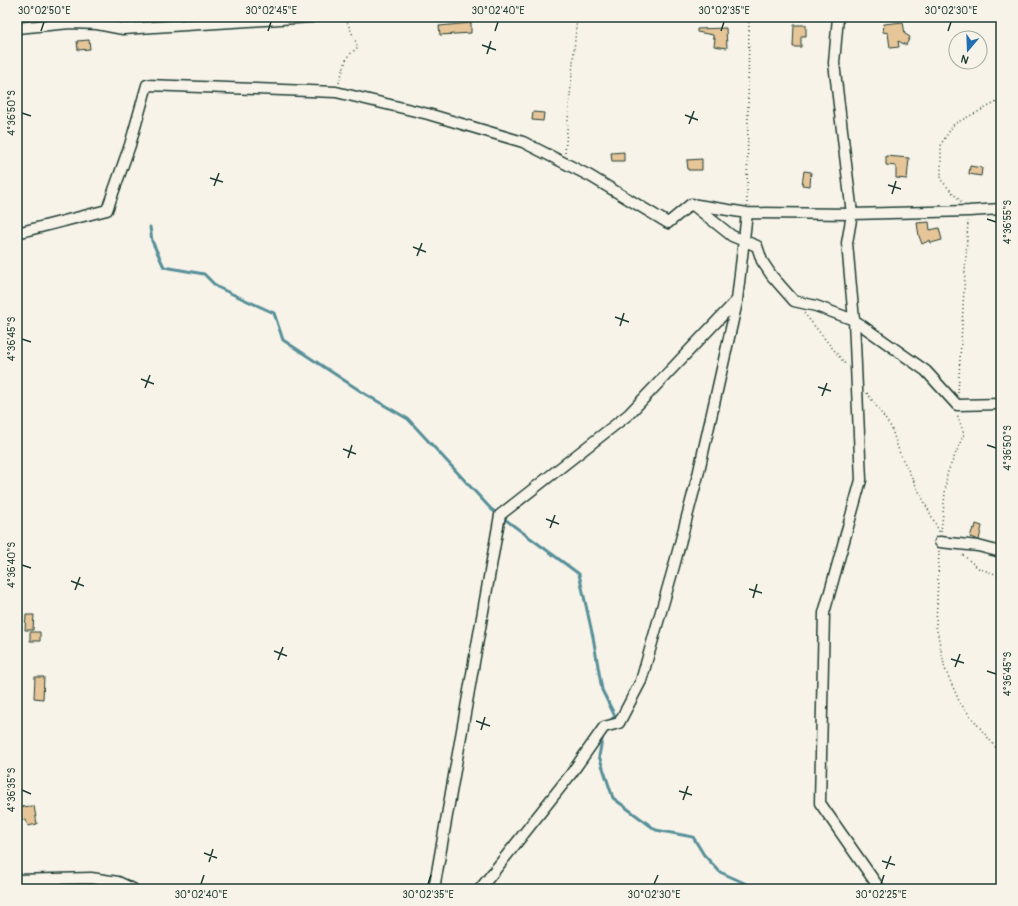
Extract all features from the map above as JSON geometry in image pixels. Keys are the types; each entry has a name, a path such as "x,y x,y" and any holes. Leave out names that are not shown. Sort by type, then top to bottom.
{"street":[{"path":"17,28 70,23 98,24 123,29 312,17"},
{"path":"838,17 834,63 852,214 847,243 854,320 861,480 824,613 820,803 880,889"},
{"path":"17,233 107,210 130,145 147,85 336,92 428,114 522,142 590,176 668,222 691,204 746,213 852,214 1001,209"},
{"path":"691,204 732,236 757,246 762,261 772,276 794,301 816,306 854,320 926,372 957,405 1001,404"},
{"path":"480,889 571,774 604,727 619,723 641,681 698,475 737,300 746,213"},
{"path":"434,889 500,515 629,414 737,300"},
{"path":"940,538 1001,552"},
{"path":"17,880 91,878 118,882 133,889"}],"path":[{"path":"336,92 347,58 358,47 345,17"},
{"path":"564,163 577,17"},
{"path":"746,213 749,17"},
{"path":"1001,100 954,124 941,144 941,180 969,211 957,405 957,414 964,434 947,474 940,538 936,626 945,669 960,703 1001,754"},
{"path":"794,301 856,378 891,426 900,454 940,538"},
{"path":"961,553 978,568 1001,576"}],"building":[{"path":"903,22 905,34 910,37 906,45 898,41 899,47 890,48 888,33 883,32 884,24"},
{"path":"471,23 471,33 440,35 439,26"},
{"path":"794,25 806,25 806,36 801,36 801,47 793,47"},
{"path":"726,28 727,48 714,46 715,38 713,38 713,35 697,32 697,29"},
{"path":"89,40 90,49 78,50 77,41"},
{"path":"533,112 544,113 543,121 532,120"},
{"path":"624,152 624,161 612,161 611,153"},
{"path":"886,156 909,158 907,179 896,178 896,166 886,165"},
{"path":"702,159 702,170 688,170 687,160"},
{"path":"970,166 982,168 981,176 969,174"},
{"path":"804,171 811,172 810,186 802,185"},
{"path":"929,222 930,230 939,228 942,240 931,243 930,240 922,244 917,223"},
{"path":"976,524 982,526 979,540 970,537"},
{"path":"26,615 34,615 33,630 25,630"},
{"path":"30,632 40,632 40,641 30,641"},
{"path":"35,677 44,677 43,699 34,698"},
{"path":"34,806 37,824 28,826 26,820 17,820 17,807"}],"waterway":[{"path":"150,227 152,241 164,267 204,274 217,287 274,313 283,340 365,394 408,419 491,509 579,574 593,637 602,690 615,716 609,722"},
{"path":"603,735 599,756 613,798 656,830 693,837 704,855 720,872 755,889"}]}
